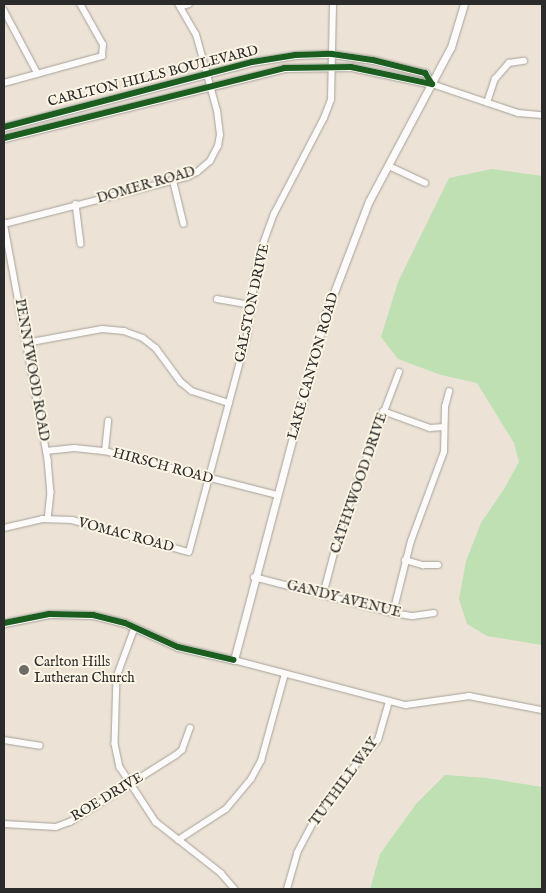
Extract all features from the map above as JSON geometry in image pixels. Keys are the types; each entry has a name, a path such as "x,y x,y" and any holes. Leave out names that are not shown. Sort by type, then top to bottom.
{"street":[{"path":"4,83 102,56 103,45 80,4"},
{"path":"179,6 189,4"},
{"name":"GALSTON DRIVE","path":"189,552 247,335 258,262 272,218 329,106 332,92 333,4"},
{"name":"LAKE CANYON ROAD","path":"234,660 254,577 325,316 370,201 451,47 464,4"},
{"name":"DOMER ROAD","path":"4,223 197,172 210,161 216,151 220,128 196,35 179,6"},
{"path":"4,10 38,74"},
{"name":"CARLTON HILLS BOULEVARD","path":"4,127 207,74 295,55 332,54 372,60 425,73 432,84"},
{"path":"486,102 495,79 509,63 524,61"},
{"name":"CARLTON HILLS BOULEVARD","path":"4,138 284,68 333,66 376,72 432,84 518,113 542,116"},
{"path":"389,166 425,183"},
{"path":"173,179 184,224"},
{"path":"76,204 81,244"},
{"name":"PENNYWOOD ROAD","path":"4,223 46,450 51,492 48,519"},
{"path":"217,299 251,305"},
{"path":"26,343 102,329 128,332 143,338 156,348 176,376 192,391 229,403"},
{"name":"CATHYWOOD DRIVE","path":"322,595 342,523 399,372"},
{"path":"393,613 405,560 443,457 446,442 444,427 449,392"},
{"path":"383,411 430,428 444,427"},
{"path":"105,451 108,421"},
{"name":"HIRSCH ROAD","path":"46,450 74,448 105,451 277,495"},
{"name":"VOMAC ROAD","path":"4,528 48,519 88,523 189,552"},
{"path":"405,560 423,565 438,565"},
{"name":"GANDY AVENUE","path":"254,577 393,613 413,616 434,613"},
{"path":"4,623 49,614 74,613 109,618 178,647 234,660 389,702 406,705 469,696 542,710"},
{"path":"135,628 118,672 116,685 116,756 130,784 156,822 221,873 236,889"},
{"path":"178,840 226,809 251,779 261,761 285,674"},
{"name":"TUTHILL WAY","path":"287,889 297,853 314,821 358,762 378,740 389,702"},
{"name":"ROE DRIVE","path":"4,824 56,827 70,822 182,750 190,728"},
{"path":"4,740 40,746"}],"green space":[{"path":"492,169 542,176 542,645 487,636 467,624 459,599 466,561 481,523 504,489 519,462 514,443 477,383 441,375 398,359 381,337 398,282 449,178"},
{"path":"445,775 487,778 542,787 542,889 370,889 380,854 416,804"}],"cycle path":[{"path":"4,127 252,62 295,55 332,54 373,60 425,73 432,84"},
{"path":"4,138 284,68 351,67 432,84"},
{"path":"4,623 49,614 93,615 125,623 178,647 234,660"}],"place":[{"name":"Carlton Hills Lutheran Church","path":"24,670"}]}
